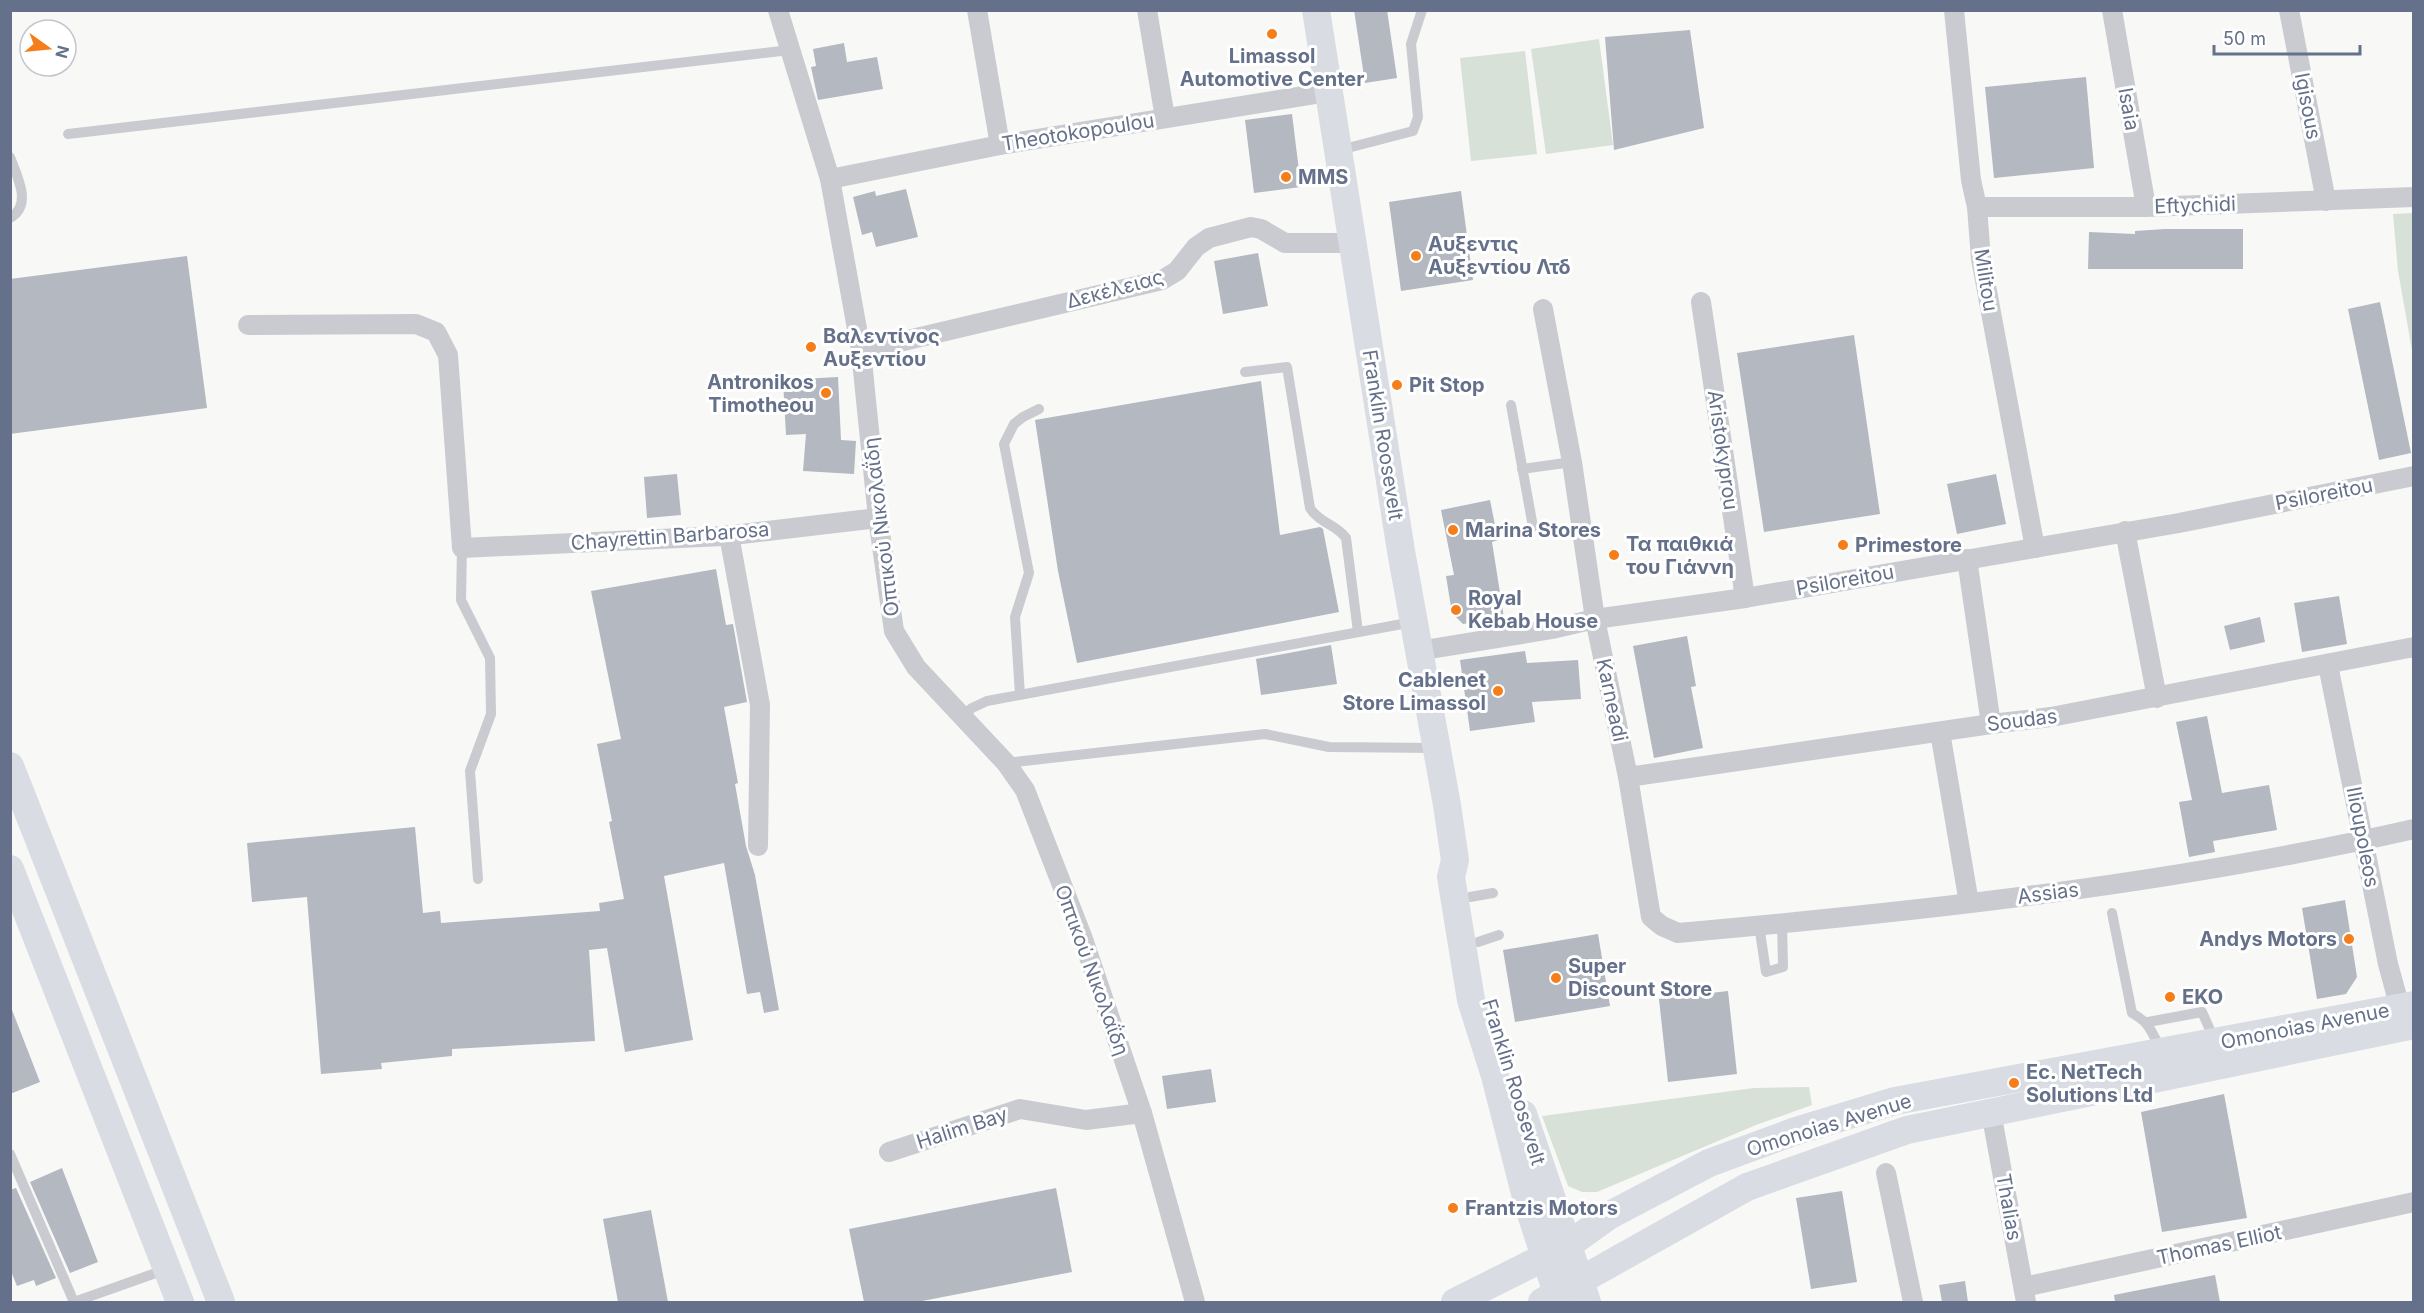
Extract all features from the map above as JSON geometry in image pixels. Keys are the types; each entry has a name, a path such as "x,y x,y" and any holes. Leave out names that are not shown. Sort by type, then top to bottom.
{"main road":[{"name":"Franklin Roosevelt","path":"1316,10 1413,622 1455,860 1451,877 1471,1000 1495,1076 1523,1186 1556,1251"},
{"path":"10,766 221,1302"},
{"name":"Franklin Roosevelt","path":"1455,860 1466,871 1482,895 1489,939 1486,993 1539,1167 1565,1297"},
{"path":"10,869 16,897 180,1302"},
{"name":"Omonoias Avenue","path":"1455,1302 1556,1251 1610,1215 1709,1163 1796,1131 1895,1101 2216,1042 2409,1013"},
{"name":"Omonoias Avenue","path":"1565,1297 1748,1187 1907,1130 2409,1013"}],"street":[{"name":"Οπτικού Νικολαΐδη","path":"778,10 830,179 861,351 878,518 894,631 915,667 1006,763 1025,790 1083,939 1142,1113 1195,1302"},
{"path":"977,10 1000,145"},
{"path":"1148,10 1165,118"},
{"name":"Militou","path":"1954,10 1981,259 2035,548"},
{"name":"Isaia","path":"2112,10 2146,207"},
{"name":"Igisous","path":"2289,10 2326,201"},
{"name":"Theotokopoulou","path":"830,179 1000,145 1328,92"},
{"name":"Eftychidi","path":"1977,207 2146,207 2414,197"},
{"name":"Δεκέλειας","path":"861,351 1162,280 1177,271 1196,247 1209,238 1251,227 1261,229 1285,243 1354,243"},
{"name":"Aristokyprou","path":"1701,302 1745,598"},
{"name":"Karneadi","path":"1543,309 1572,462 1595,619 1628,777 1638,872 1652,917 1662,926 1678,933"},
{"path":"248,325 416,324 436,332 448,355 462,548"},
{"name":"Psiloreitou","path":"1418,651 1552,629 1595,619 1745,598 2179,523 2414,476"},
{"name":"Chayrettin Barbarosa","path":"462,548 729,535 878,518"},
{"path":"2125,531 2157,698"},
{"path":"729,535 760,705 758,846"},
{"path":"1967,559 1991,724"},
{"name":"Soudas","path":"1628,777 2051,717 2414,647"},
{"name":"Ilioupoleos","path":"2328,665 2365,840 2388,964 2409,1013"},
{"path":"1940,732 1969,903"},
{"name":"Assias","path":"1678,933 2106,887 2414,829"},
{"name":"Halim Bay","path":"889,1152 1020,1109 1086,1120 1142,1113"},
{"name":"Thalias","path":"1991,1112 2025,1295"},
{"path":"1886,1173 1913,1302"},
{"name":"Thomas Elliot","path":"2025,1295 2414,1202"}],"lane":[{"path":"1337,151 1413,131 1418,117 1411,45 1422,10"},
{"path":"68,134 789,50"},
{"path":"10,157 24,199 20,211 10,218"},
{"path":"1245,372 1287,367 1310,508 1315,516 1341,530 1346,538 1358,632"},
{"path":"1511,405 1533,527"},
{"path":"1020,695 1015,617 1029,573 1004,444 1014,424 1039,409"},
{"path":"1522,469 1572,462"},
{"path":"462,548 461,600 490,658 490,714 470,771 478,879"},
{"path":"962,716 987,701 1413,622"},
{"path":"1006,763 1265,734 1329,747 1437,748"},
{"path":"2112,913 2132,1013 2148,1022 2202,1012 2216,1042"},
{"path":"1759,925 1766,972 1783,967 1782,922"},
{"path":"2148,1022 2154,1038 2164,1053"},
{"path":"10,1154 74,1302 168,1268"}],"shaded area":[{"path":"1599,39 1613,145 1546,154 1531,49"},
{"path":"1525,51 1537,154 1471,161 1460,58"},
{"path":"2414,213 2413,356 2398,271 2393,214"},
{"path":"1809,1087 1812,1105 1756,1125 1597,1192 1582,1192 1568,1186 1542,1116 1754,1088"}],"building":[{"path":"1354,10 1387,10 1397,78 1365,83"},
{"path":"1690,30 1704,128 1614,150 1605,37"},
{"path":"844,43 847,62 877,57 883,89 818,100 811,67 816,66 813,49"},
{"path":"2086,77 2094,168 1994,178 1985,87"},
{"path":"1292,114 1301,187 1254,193 1245,120"},
{"path":"906,189 918,237 876,247 872,232 862,235 853,197 875,191 876,196"},
{"path":"1461,191 1473,280 1401,291 1389,202"},
{"path":"2243,229 2243,269 2088,269 2089,232 2135,234 2135,231"},
{"path":"1258,253 1268,306 1223,314 1214,261"},
{"path":"187,256 207,408 10,434 10,279"},
{"path":"2380,302 2411,453 2379,460 2348,309"},
{"path":"1854,335 1880,514 1764,532 1737,353"},
{"path":"838,377 841,440 856,441 854,474 803,471 806,434 786,435 783,380"},
{"path":"1261,381 1280,535 1320,527 1323,529 1339,612 1077,663 1058,571 1035,420"},
{"path":"677,474 681,515 647,518 644,477"},
{"path":"1996,474 2006,524 1957,534 1947,484"},
{"path":"1490,500 1498,540 1492,542 1504,618 1463,624 1452,613 1446,576 1454,575 1441,510"},
{"path":"716,569 726,625 733,624 747,702 724,707 738,783 735,784 746,846 755,875 779,1010 764,1013 760,992 747,994 724,863 664,876 693,1040 625,1052 607,948 589,950 595,1041 452,1049 452,1056 381,1063 382,1069 321,1074 307,897 252,902 247,843 415,827 423,913 440,911 441,923 600,911 599,903 624,899 597,744 621,739 591,591"},
{"path":"2339,596 2347,644 2302,652 2294,603"},
{"path":"2260,617 2265,642 2230,650 2224,626"},
{"path":"1687,636 1696,686 1691,687 1703,748 1654,758 1633,646"},
{"path":"1331,645 1337,684 1261,695 1256,659"},
{"name":"Cablenet Store Limassol","path":"1525,651 1527,663 1578,660 1581,699 1532,702 1535,722 1470,731 1460,660"},
{"path":"2207,716 2222,793 2269,785 2277,830 2213,841 2215,852 2189,857 2179,802 2192,800 2176,722"},
{"path":"2345,900 2357,977 2346,994 2317,999 2302,908"},
{"name":"Super Discount Store","path":"1598,934 1610,1006 1515,1022 1503,950"},
{"path":"1728,991 1737,1074 1668,1082 1659,999"},
{"path":"12,1010 40,1082 10,1094 10,1011"},
{"path":"1211,1069 1216,1102 1167,1109 1162,1076"},
{"path":"2224,1094 2247,1218 2162,1232 2141,1112"},
{"path":"62,1168 98,1262 70,1273 30,1182"},
{"path":"16,1188 56,1278 36,1286 34,1280 17,1286 10,1269 10,1190"},
{"path":"1056,1188 1072,1272 917,1302 864,1302 849,1229"},
{"path":"1842,1191 1857,1282 1811,1289 1796,1198"},
{"path":"651,1210 668,1302 618,1302 603,1219"},
{"path":"2215,1275 2220,1302 2115,1302 2114,1295"},
{"path":"1965,1281 1968,1302 1942,1302 1939,1285"}],"place":[{"name":"Limassol Automotive Center","path":"1272,34"},
{"name":"MMS","path":"1286,177"},
{"name":"Αυξεντις Αυξεντίου Λτδ","path":"1416,256"},
{"name":"Βαλεντίνος Αυξεντίου","path":"811,347"},
{"name":"Pit Stop","path":"1397,385"},
{"name":"Antronikos Timotheou","path":"826,393"},
{"name":"Marina Stores","path":"1453,530"},
{"name":"Primestore","path":"1843,545"},
{"name":"Τα παιθκιά του Γιάννη","path":"1614,555"},
{"name":"Royal Kebab House","path":"1456,610"},
{"name":"Cablenet Store Limassol","path":"1498,691"},
{"name":"Andys Motors","path":"2349,939"},
{"name":"Super Discount Store","path":"1556,978"},
{"name":"EKO","path":"2170,997"},
{"name":"Ec. NetTech Solutions Ltd","path":"2014,1083"},
{"name":"Frantzis Motors","path":"1453,1208"}]}
